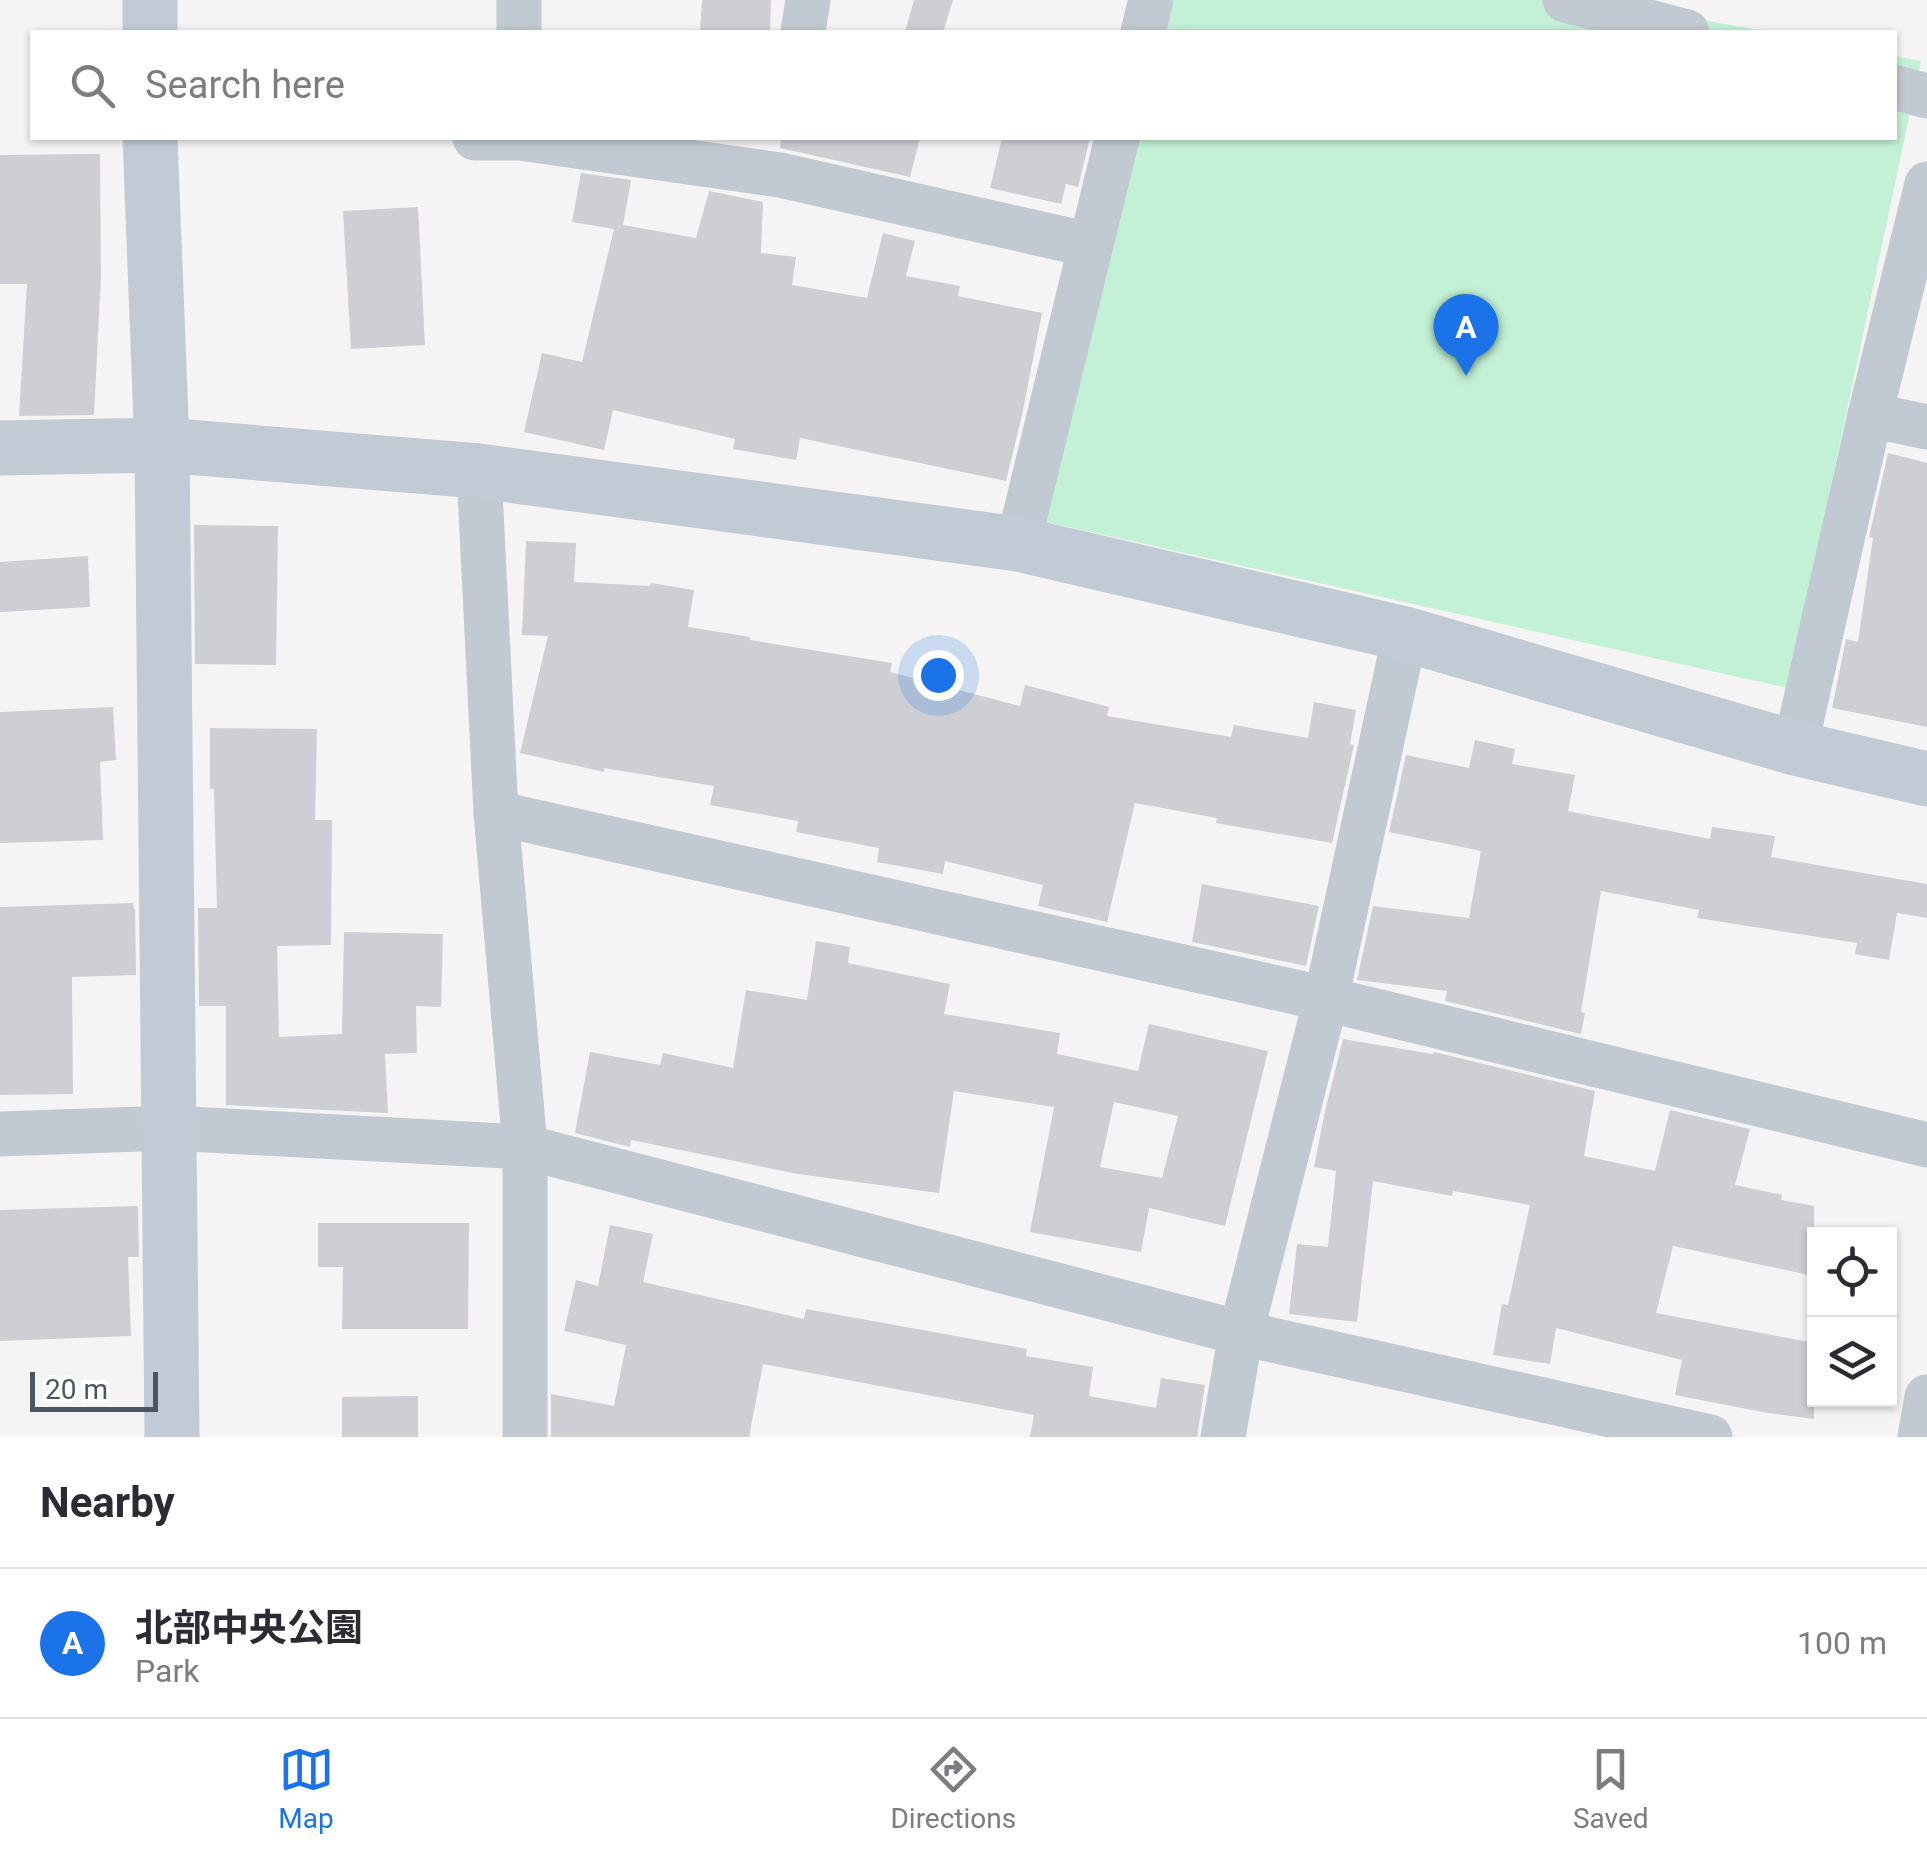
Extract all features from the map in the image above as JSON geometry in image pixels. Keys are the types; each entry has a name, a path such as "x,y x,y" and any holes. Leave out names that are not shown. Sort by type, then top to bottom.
{"street":[{"path":"150,0 150,30"},
{"path":"519,0 519,30"},
{"path":"803,30 808,0"},
{"path":"1144,30 1151,0"},
{"path":"1565,0 1679,30"},
{"path":"1897,89 1927,96"},
{"path":"150,140 162,444 172,1437"},
{"path":"549,140 784,156 1090,245"},
{"path":"1018,544 1116,140"},
{"path":"1795,748 1927,184"},
{"path":"1870,415 1927,428"},
{"path":"0,448 162,444 480,471 1018,544 1405,634 1795,748 1927,779"},
{"path":"480,471 496,813 525,1146 525,1437"},
{"path":"1223,1437 1242,1333 1326,999 1405,634"},
{"path":"496,813 1326,999 1927,1146"},
{"path":"0,1134 168,1128 525,1146 1242,1333 1710,1437"},
{"path":"1920,1437 1927,1397"}],"green space":[{"path":"1174,0 1592,0 1758,30 1166,30"},
{"path":"1897,56 1921,61 1788,688 1042,521 1138,140 1897,140"}],"building":[{"path":"702,0 771,0 770,30 700,30"},
{"path":"914,0 953,0 944,30 906,30"},
{"path":"781,140 919,140 910,177 780,148"},
{"path":"1002,140 1090,140 1078,187 1066,184 1061,204 990,188"},
{"path":"100,154 101,276 94,415 19,416 27,284 0,284 0,155"},
{"path":"581,173 631,180 623,225 696,238 709,191 763,202 761,253 796,257 792,285 867,298 883,233 915,241 906,276 960,286 958,296 1042,313 1006,481 800,438 796,460 733,449 735,439 613,410 604,450 524,432 542,353 582,362 614,229 572,222"},
{"path":"418,207 425,345 351,349 343,211"},
{"path":"1888,453 1927,463 1927,727 1832,708 1846,639 1858,642 1873,538 1869,537"},
{"path":"194,525 278,526 276,665 195,664"},
{"path":"526,541 576,543 574,582 650,586 651,583 694,590 688,627 892,663 890,672 1020,706 1025,685 1109,707 1107,716 1231,737 1234,725 1308,738 1314,702 1356,710 1350,744 1354,745 1332,843 1216,823 1217,818 1135,803 1107,922 1038,906 1043,885 945,861 943,874 877,862 879,848 796,832 798,821 710,805 714,786 604,768 604,772 520,753 548,636 522,635"},
{"path":"88,556 90,607 0,612 0,562"},
{"path":"113,707 116,760 100,762 103,840 0,843 0,712"},
{"path":"210,728 317,729 315,820 332,820 331,945 277,946 279,1037 342,1034 344,932 443,934 441,1007 416,1006 417,1053 385,1054 388,1113 226,1105 226,1006 199,1006 198,908 217,908"},
{"path":"1475,740 1515,749 1512,764 1575,775 1568,811 1710,839 1712,827 1775,836 1771,857 1927,884 1927,918 1897,913 1889,960 1855,954 1857,943 1697,918 1699,910 1601,891 1581,1012 1585,1013 1581,1034 1445,1001 1447,991 1357,980 1373,906 1469,918 1481,851 1389,832 1406,755 1469,768"},
{"path":"1202,884 1319,906 1306,966 1192,942"},
{"path":"133,903 136,975 72,977 73,1094 0,1095 0,907"},
{"path":"816,941 850,947 848,963 950,984 944,1014 1060,1033 1057,1054 1138,1071 1149,1024 1268,1051 1225,1226 1149,1208 1141,1252 1030,1232 1054,1107 954,1091 939,1193 798,1174 631,1140 630,1147 575,1133 590,1052 660,1065 663,1053 733,1068 746,990 807,1000","holes":["1114,1102 1178,1116 1162,1178 1100,1167"]},
{"path":"1343,1039 1434,1052 1595,1091 1584,1156 1655,1171 1670,1110 1750,1129 1735,1185 1814,1206 1814,1227 1807,1227 1807,1275 1673,1246 1656,1313 1807,1342 1807,1407 1814,1407 1814,1419 1675,1395 1682,1360 1556,1328 1550,1364 1493,1355 1502,1304 1508,1305 1530,1205 1373,1181 1357,1322 1289,1314 1297,1244 1328,1247 1336,1171 1314,1167"},
{"path":"138,1206 139,1257 128,1257 131,1336 0,1341 0,1210"},
{"path":"318,1223 469,1223 468,1329 342,1329 343,1267 318,1267"},
{"path":"610,1225 653,1234 643,1282 804,1319 806,1309 1027,1349 1026,1356 1093,1367 1089,1396 1156,1408 1161,1378 1205,1385 1197,1437 1030,1437 1034,1415 763,1364 749,1437 551,1437 551,1394 614,1406 626,1345 564,1331 576,1280 598,1286"},
{"path":"418,1396 418,1437 342,1437 342,1397"}],"place":[{"name":"北部中央公園","path":"1466,376"}]}
